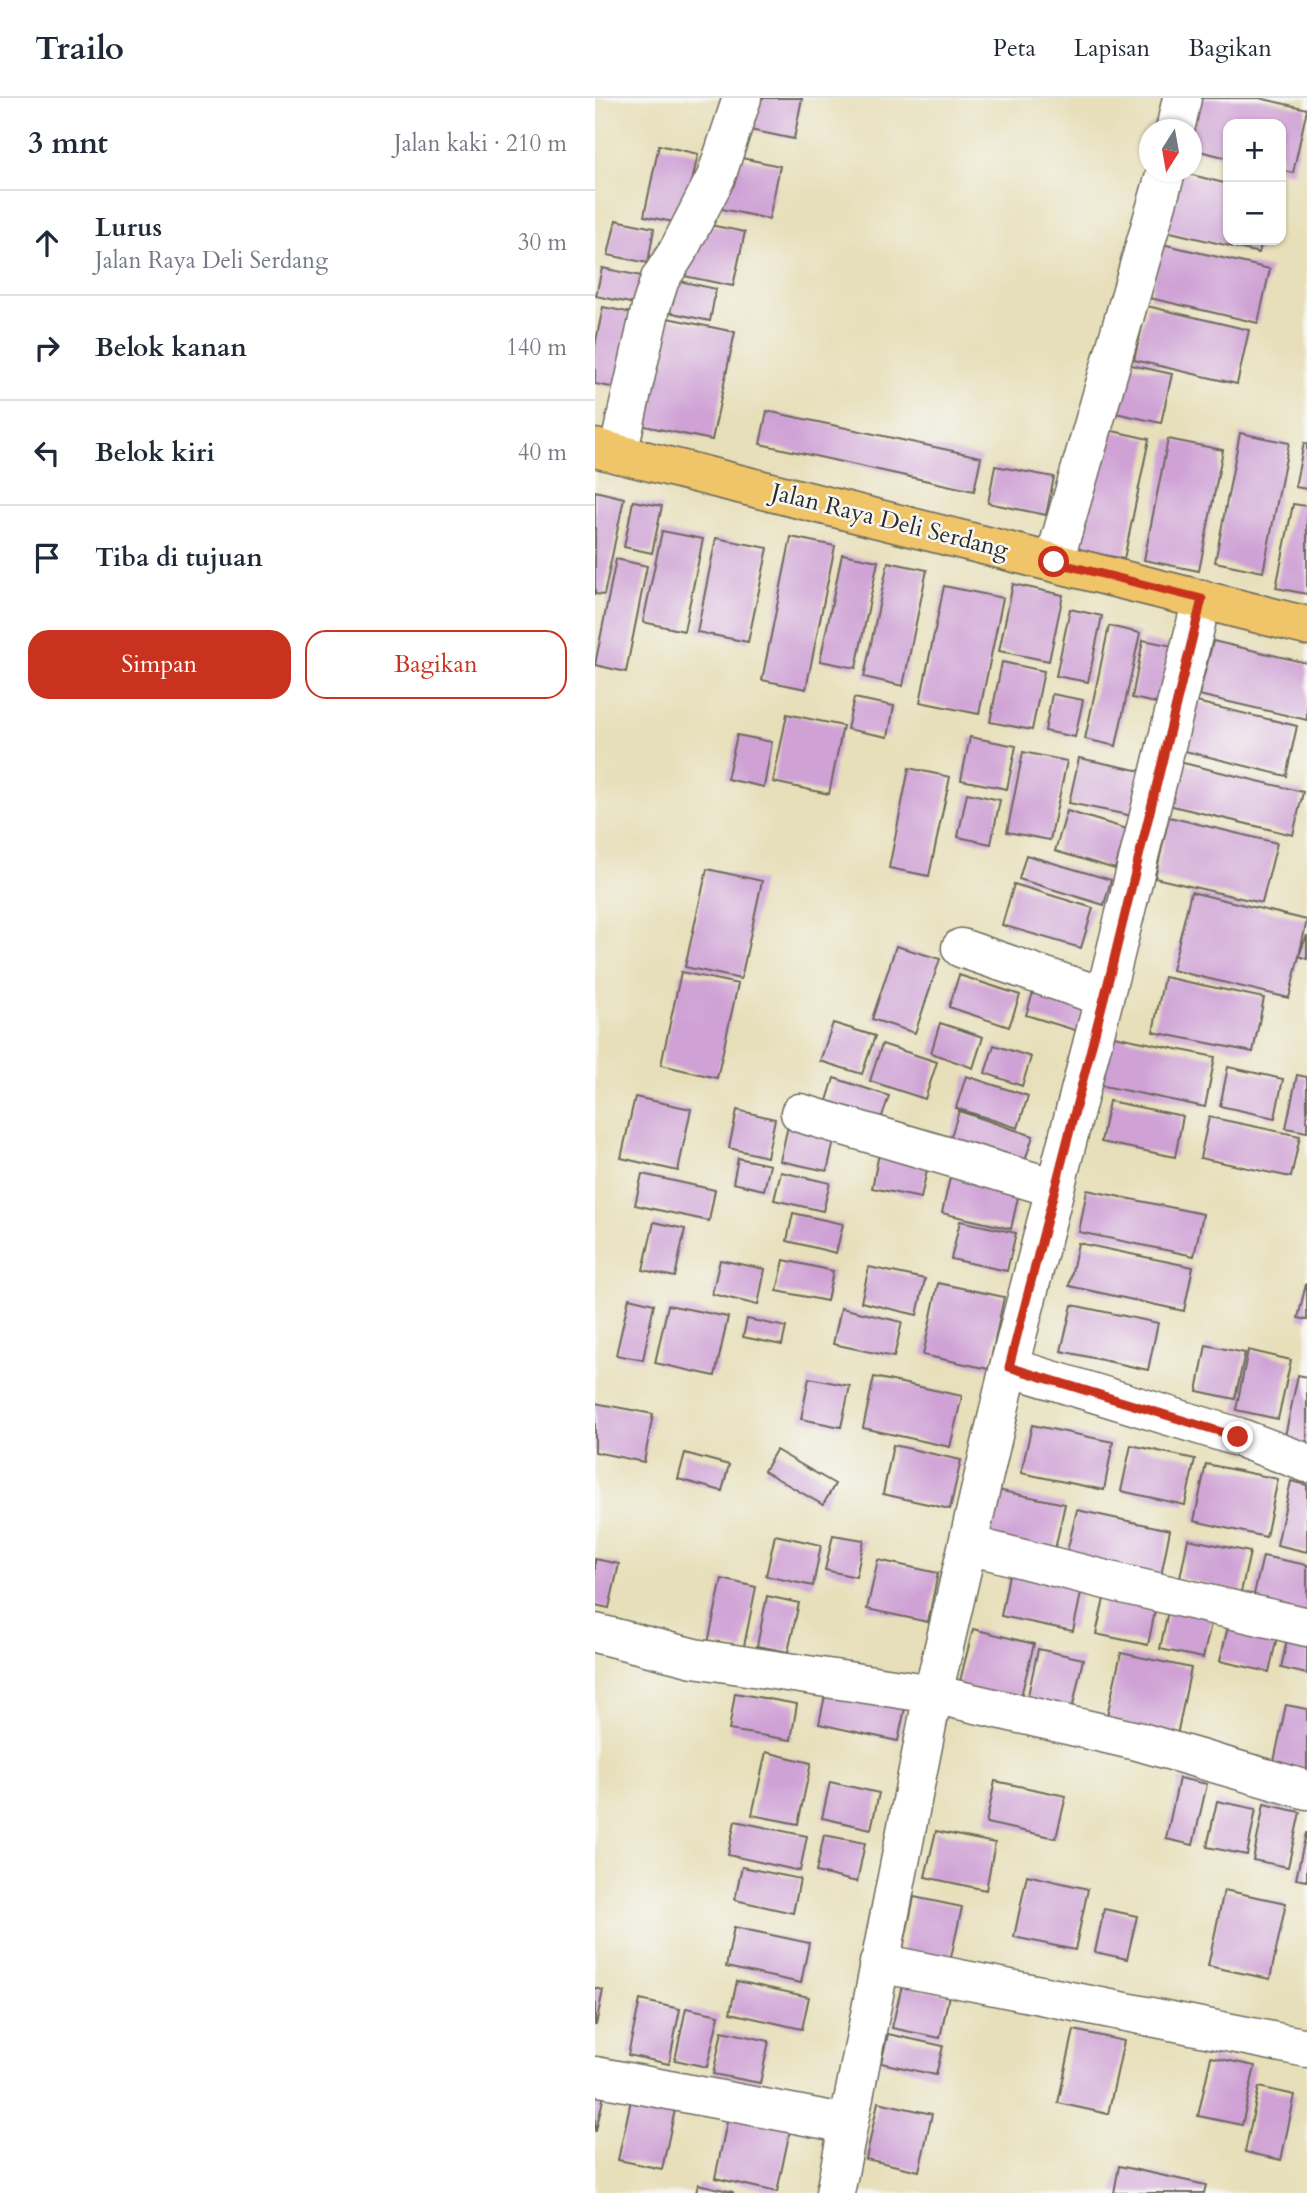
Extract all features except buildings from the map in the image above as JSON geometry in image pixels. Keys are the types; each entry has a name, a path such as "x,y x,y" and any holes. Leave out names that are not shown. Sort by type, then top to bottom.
{"main road":[{"name":"Jalan Raya Deli Serdang","path":"607,451 1307,626"}],"street":[{"path":"607,451 660,279 678,251 716,177 742,98"},
{"path":"1177,119 1182,98"},
{"path":"1054,562 1162,182"},
{"path":"835,2193 933,1694 1009,1367 1202,599"},
{"path":"961,948 1104,997"},
{"path":"800,1113 1055,1188"},
{"path":"1009,1367 1238,1437 1307,1463"},
{"path":"968,1545 1307,1627"},
{"path":"595,1633 694,1658 933,1694 1141,1742 1307,1790"},
{"path":"879,1964 1307,2048"},
{"path":"595,2076 848,2124"}],"route":[{"path":"1054,562 1202,599 1111,971 1009,1367 1238,1437"}]}
